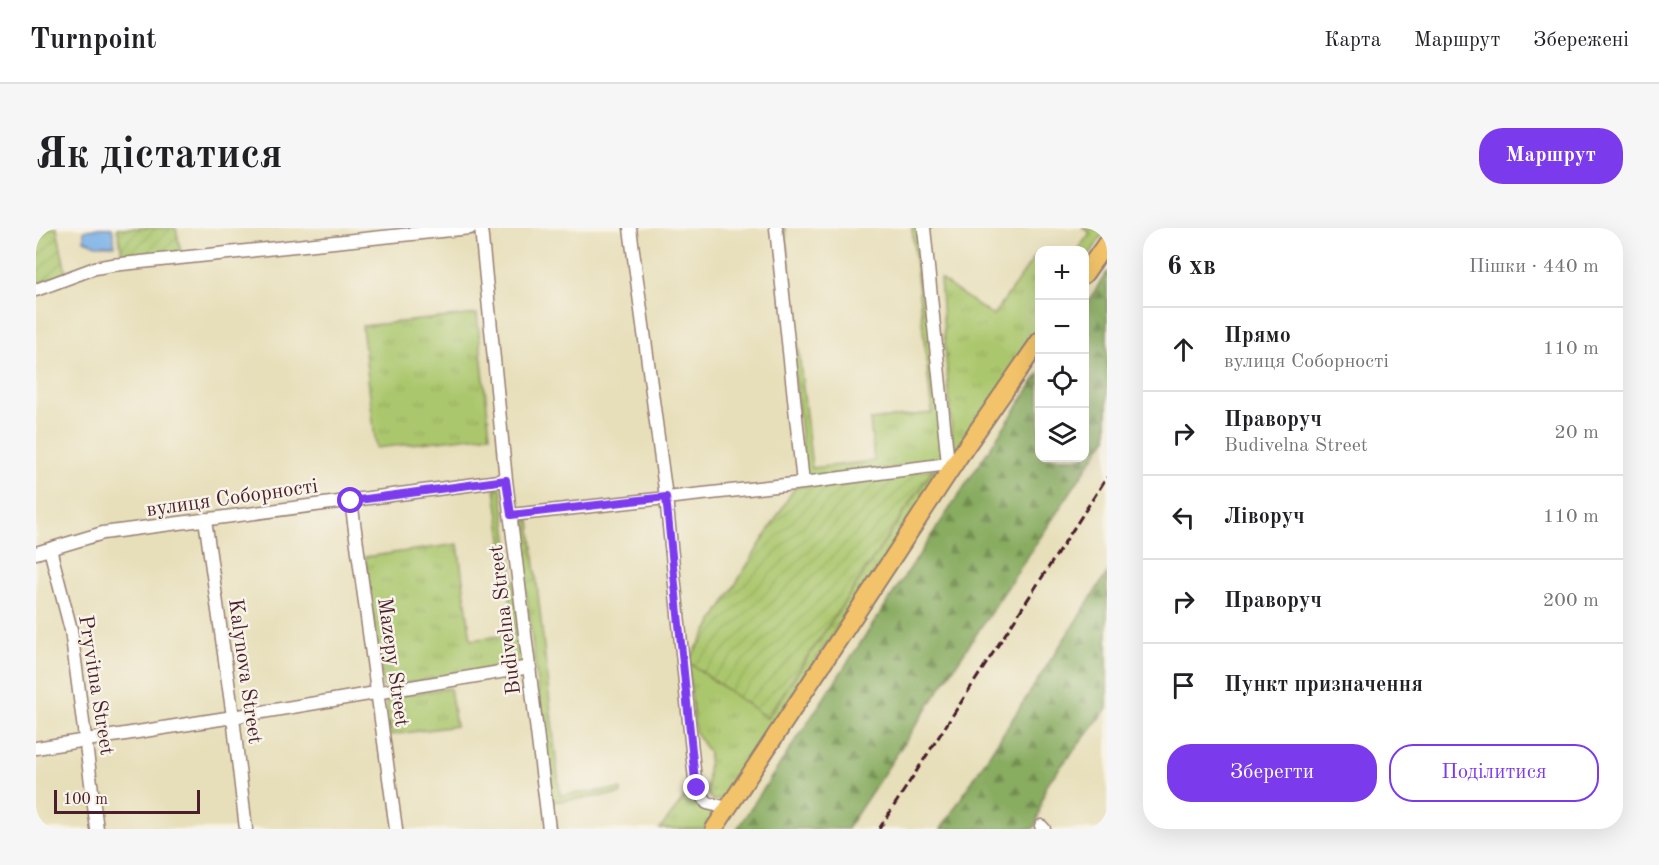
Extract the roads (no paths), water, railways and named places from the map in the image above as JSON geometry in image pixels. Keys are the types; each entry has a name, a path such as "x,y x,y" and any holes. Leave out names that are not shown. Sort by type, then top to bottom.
{"main road":[{"path":"1089,267 1107,242"},
{"path":"714,829 954,460 1035,347"}],"street":[{"path":"36,290 95,268 112,265 470,228"},
{"name":"Budivelna Street","path":"481,228 506,480 549,829"},
{"path":"630,228 666,497 695,780 697,788 707,803 728,808"},
{"path":"776,228 803,483"},
{"path":"511,515 803,483 954,460 924,228"},
{"name":"вулиця Соборності","path":"36,553 103,534 506,480"},
{"name":"Mazepy Street","path":"351,501 396,829"},
{"name":"Kalynova Street","path":"205,519 246,829"},
{"name":"Pryvitna Street","path":"50,549 71,630 97,829"},
{"path":"36,748 530,667"}],"water":[{"path":"112,228 115,245 96,245 84,240 84,231"}],"railway":[{"path":"879,829 1107,477"}]}
